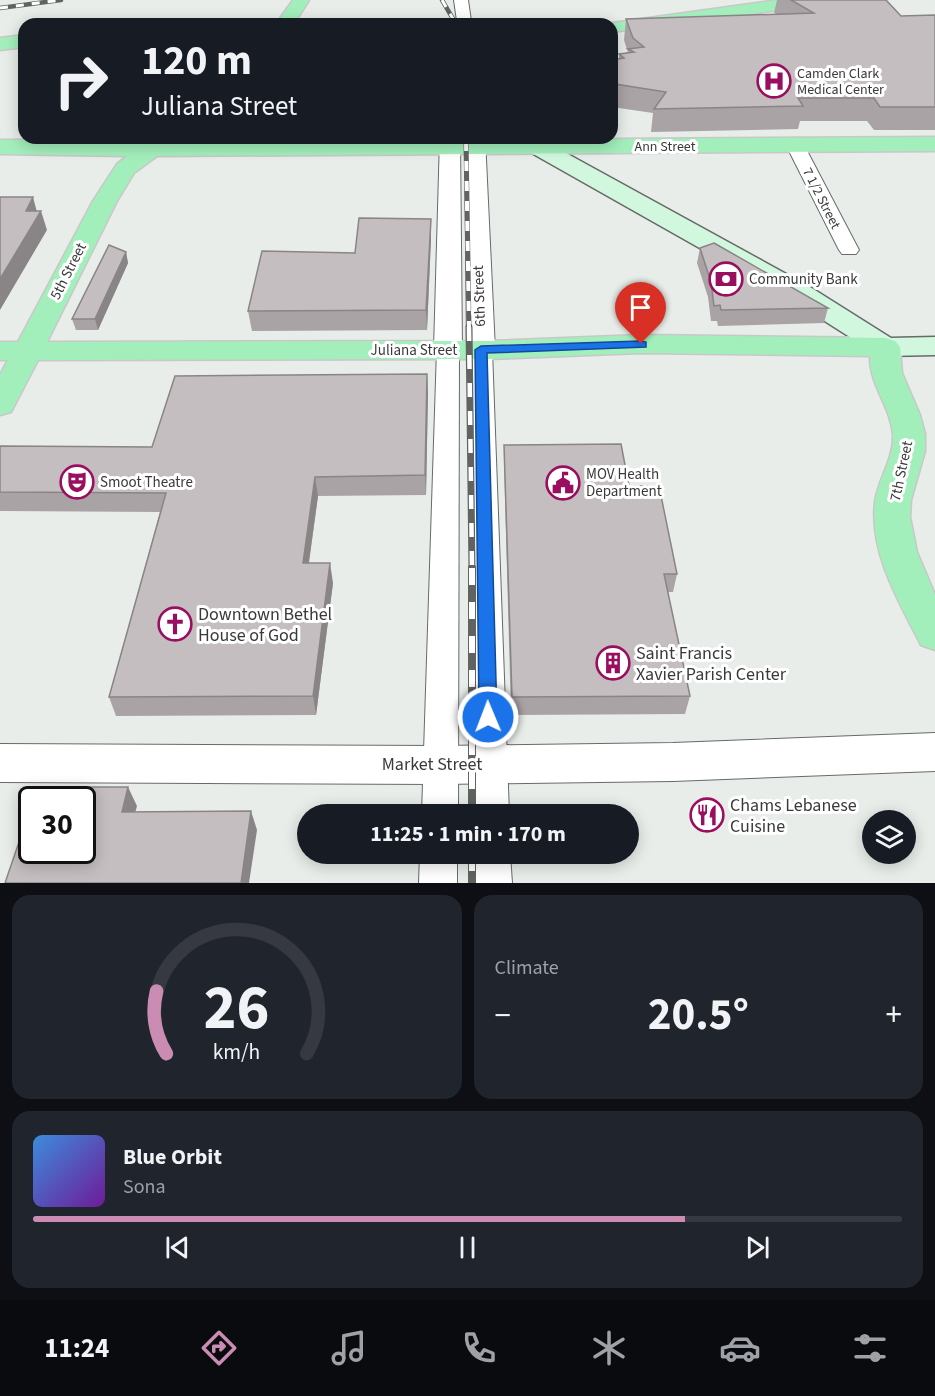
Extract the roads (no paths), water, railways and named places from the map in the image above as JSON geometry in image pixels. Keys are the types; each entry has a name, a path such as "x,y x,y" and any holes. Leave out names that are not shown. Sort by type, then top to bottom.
{"main road":[{"path":"289,18 301,0"},
{"path":"307,18 320,0"},
{"path":"618,26 818,0"},
{"path":"0,44 18,42"},
{"name":"Ann Street","path":"159,144 255,147 380,144"},
{"name":"5th Street","path":"0,405 14,351 86,234 118,152 159,144"},
{"path":"247,144 255,147"},
{"name":"Ann Street","path":"500,144 536,146 935,144"},
{"path":"536,146 800,293 885,347"},
{"path":"0,147 78,147 118,152"},
{"name":"Juliana Street","path":"14,351 481,350 641,344 935,346"},
{"name":"7th Street","path":"885,347 885,367 903,408 910,438 907,458 893,501 892,518 900,556 935,634"}],"street":[{"path":"461,0 464,18"},
{"name":"6th Street","path":"440,804 448,349 463,144"},
{"name":"6th Street","path":"463,144 481,350 491,804"},
{"name":"7 1/2 Street","path":"795,145 849,250"},
{"name":"Market Street","path":"0,763 441,765 673,762 935,752"},
{"path":"438,883 439,864"},
{"path":"492,864 493,883"}],"railway":[{"path":"0,8 61,0"},
{"path":"442,0 452,18"},
{"path":"466,144 469,328"},
{"path":"469,327 472,569"},
{"path":"472,569 472,804"},
{"path":"472,864 472,883"}],"place":[{"name":"Camden Clark Medical Center","path":"774,81"},
{"name":"Community Bank","path":"726,279"},
{"name":"Smoot Theatre","path":"77,482"},
{"name":"MOV Health Department","path":"563,483"},
{"name":"Downtown Bethel House of God","path":"175,624"},
{"name":"Saint Francis Xavier Parish Center","path":"613,663"},
{"name":"Chams Lebanese Cuisine","path":"707,815"}]}
